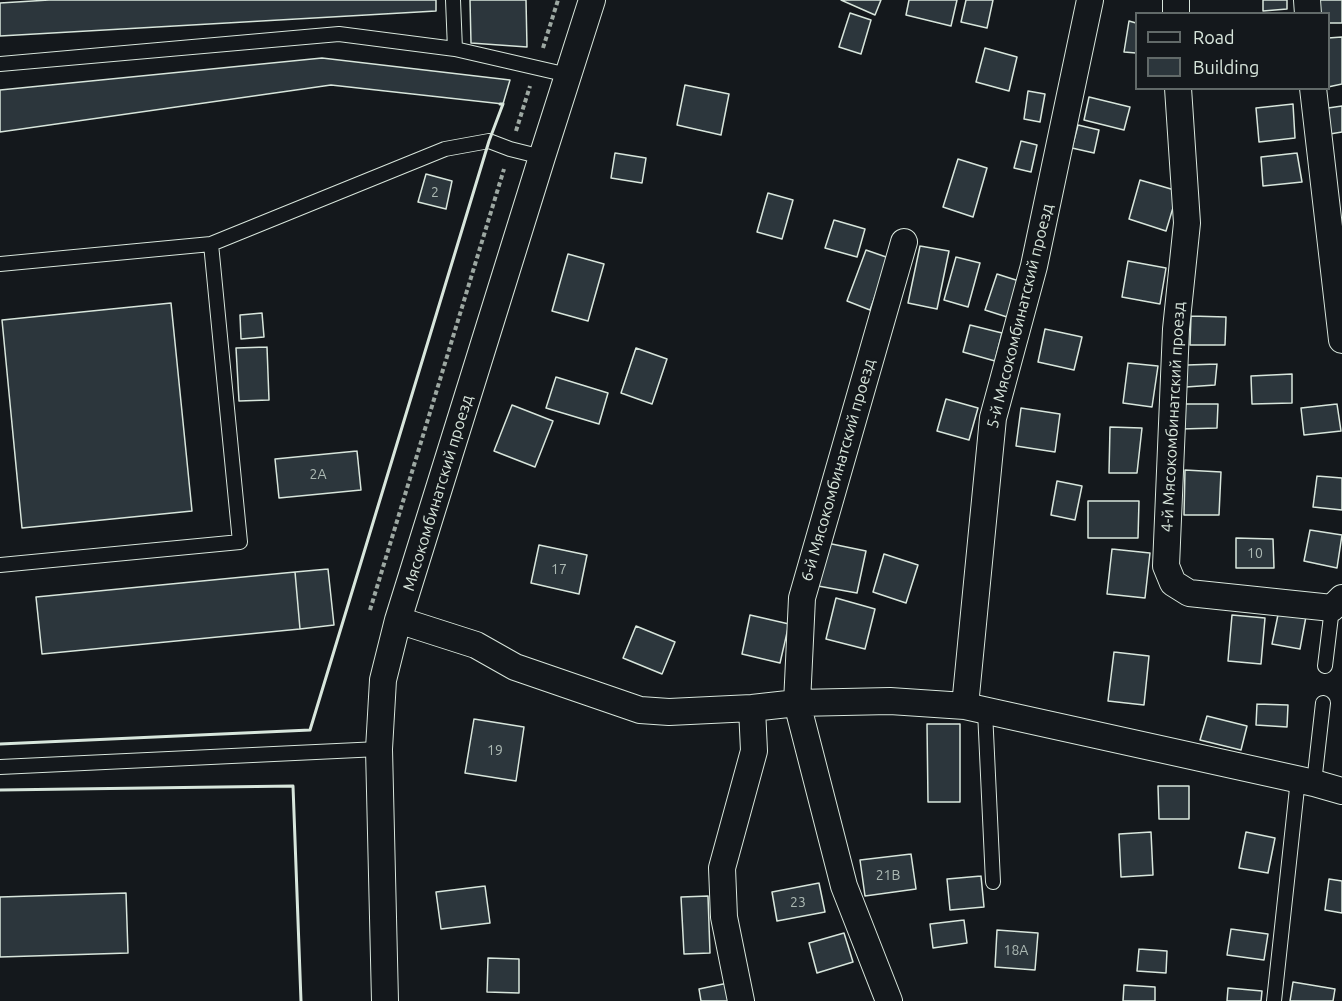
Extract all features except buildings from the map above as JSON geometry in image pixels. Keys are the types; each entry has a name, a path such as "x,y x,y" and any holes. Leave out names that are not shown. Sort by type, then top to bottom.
{"street":[{"name":"Мясокомбинатский проезд","path":"385,1001 380,749 384,680 398,620 592,0"},
{"name":"5-й Мясокомбинатский проезд","path":"975,709 993,418 1034,266 1090,0"},
{"name":"4-й Мясокомбинатский проезд","path":"1178,90 1187,223 1176,329 1166,566 1173,583 1189,593 1337,603"},
{"path":"1313,90 1342,340"},
{"name":"6-й Мясокомбинатский проезд","path":"797,703 802,598 904,242"},
{"path":"398,620 476,645 515,667 640,710 669,712 752,708 797,703 890,701 975,709 1306,781 1342,791"},
{"path":"797,703 844,886 889,1001"},
{"path":"741,1001 724,918 722,868 754,751 752,708"}],"lane":[{"path":"453,0 455,49"},
{"path":"0,64 339,34 455,49 568,75"},
{"path":"0,264 211,244 445,149 489,141 542,157"},
{"path":"0,565 240,542 211,244"},
{"path":"1325,666 1337,603"},
{"path":"1274,1001 1306,781 1323,703"},
{"path":"975,709 993,882"},
{"path":"0,767 380,749"}],"wall":[{"path":"0,744 310,730 489,141 503,104 500,104"},
{"path":"0,790 293,786 301,1001"}]}
